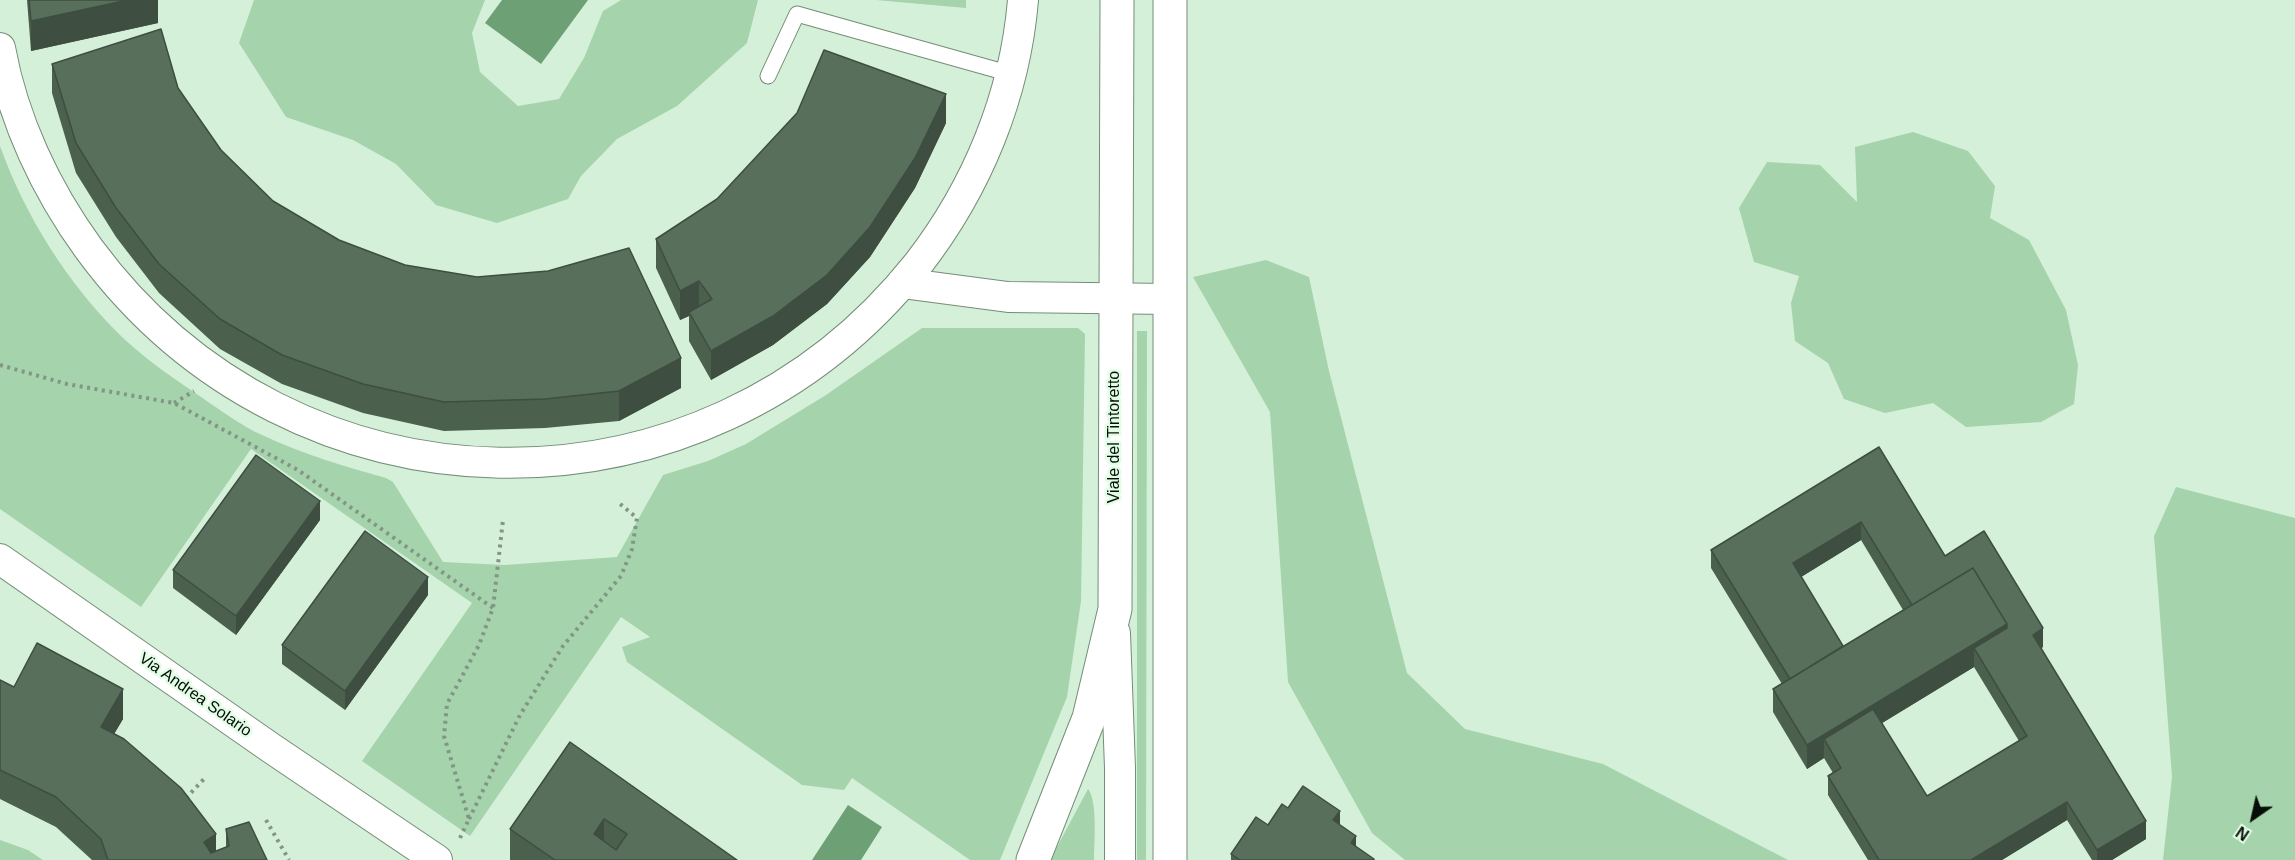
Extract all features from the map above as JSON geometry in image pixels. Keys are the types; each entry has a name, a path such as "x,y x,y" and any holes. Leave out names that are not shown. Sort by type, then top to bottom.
{"main road":[{"name":"Viale del Tintoretto","path":"1033,860 1089,718 1114,609 1117,0"},
{"path":"1170,0 1170,860"}],"street":[{"path":"0,48 23,128 55,195 95,257 139,307 201,362 252,395 328,430 396,451 459,461 539,462 600,455 658,442 730,414 797,377 857,329 902,283 930,248 964,194 991,135 1011,74 1020,30 1023,0"},
{"path":"902,283 1008,297 1170,299"},
{"name":"Via Andrea Solario","path":"0,559 436,860"},
{"path":"1114,609 1120,768 1119,860"},
{"path":"390,829 402,860"}],"lane":[{"path":"768,76 797,14 1011,74"}],"path":[{"path":"0,365 68,384 174,402 298,470 493,608"},
{"path":"460,838 520,715 563,646 621,576 632,549 637,518 619,503"},
{"path":"469,819 444,736 447,704 479,645 493,608 503,520"},
{"path":"180,803 204,779"},
{"path":"266,820 289,860"}],"shaded area":[{"path":"254,0 485,0 472,33 480,72 518,106 559,99 584,58 603,11 621,0 758,0 747,43 677,106 617,139 581,176 568,199 497,223 436,205 396,164 353,140 286,117 239,43"},
{"path":"502,0 588,0 541,64 485,23"},
{"path":"876,0 966,0 966,8"},
{"path":"1913,132 1968,151 1995,186 1990,218 2029,240 2066,310 2078,365 2074,404 2041,422 1966,427 1933,403 1885,413 1844,399 1828,363 1795,341 1791,303 1799,276 1754,262 1739,208 1767,162 1820,165 1857,202 1855,147"},
{"path":"0,146 22,198 50,248 83,294 121,336 172,377 255,431 308,454 393,482 443,562 505,565 617,557 663,475 708,461 746,444 826,395 922,328 1078,328 1085,334 1081,601 1067,697 1000,860 970,860 852,778 844,790 802,785 627,662 622,647 650,637 621,617 470,836 362,761 472,603 251,449 141,607 0,509"},
{"path":"1266,260 1309,277 1329,371 1407,673 1465,729 1603,764 1788,860 1405,860 1372,833 1288,682 1270,412 1193,277"},
{"path":"1137,331 1147,331 1146,860 1137,860"},
{"path":"2176,487 2295,518 2295,860 2163,860 2172,777 2154,536"},
{"path":"1088,789 1094,813 1094,860 1050,860"},
{"path":"848,805 882,827 861,860 812,860"},
{"path":"0,840 28,850 43,860 0,860"}],"building":[{"path":"29,0 128,0 31,21"},
{"path":"161,29 178,88 221,150 273,201 339,240 405,265 477,277 548,271 629,248 681,358 619,391 545,399 444,402 363,384 282,355 220,319 159,264 116,208 76,143 52,64"},
{"path":"824,50 946,94 915,158 870,227 827,275 773,316 711,351 689,312 712,299 699,281 680,291 656,239 717,199 797,113"},
{"path":"1879,447 1945,556 1984,531 2043,628 2033,635 2146,821 2097,850 2067,802 1971,860 1879,860 1828,776 1841,768 1824,739 1873,709 1927,796 2027,736 1974,648 2007,628 2007,624 1973,568 1912,605 1861,522 1793,563 1843,646 1790,679 1711,550"},
{"path":"256,455 320,501 236,616 173,570"},
{"path":"365,531 428,577 345,691 282,645"},
{"path":"1973,568 2007,624 1807,745 1773,689"},
{"path":"37,643 123,689 101,727 124,739 181,788 216,834 204,842 211,853 229,846 226,829 249,822 267,860 108,860 101,839 56,797 0,770 0,680 14,687"},
{"path":"570,742 737,860 555,860 510,829","holes":["604,819 627,834 616,850 594,834"]},
{"path":"1303,786 1340,811 1333,820 1356,836 1351,843 1374,860 1240,860 1231,854 1256,817 1268,825 1282,804 1288,808"}]}
